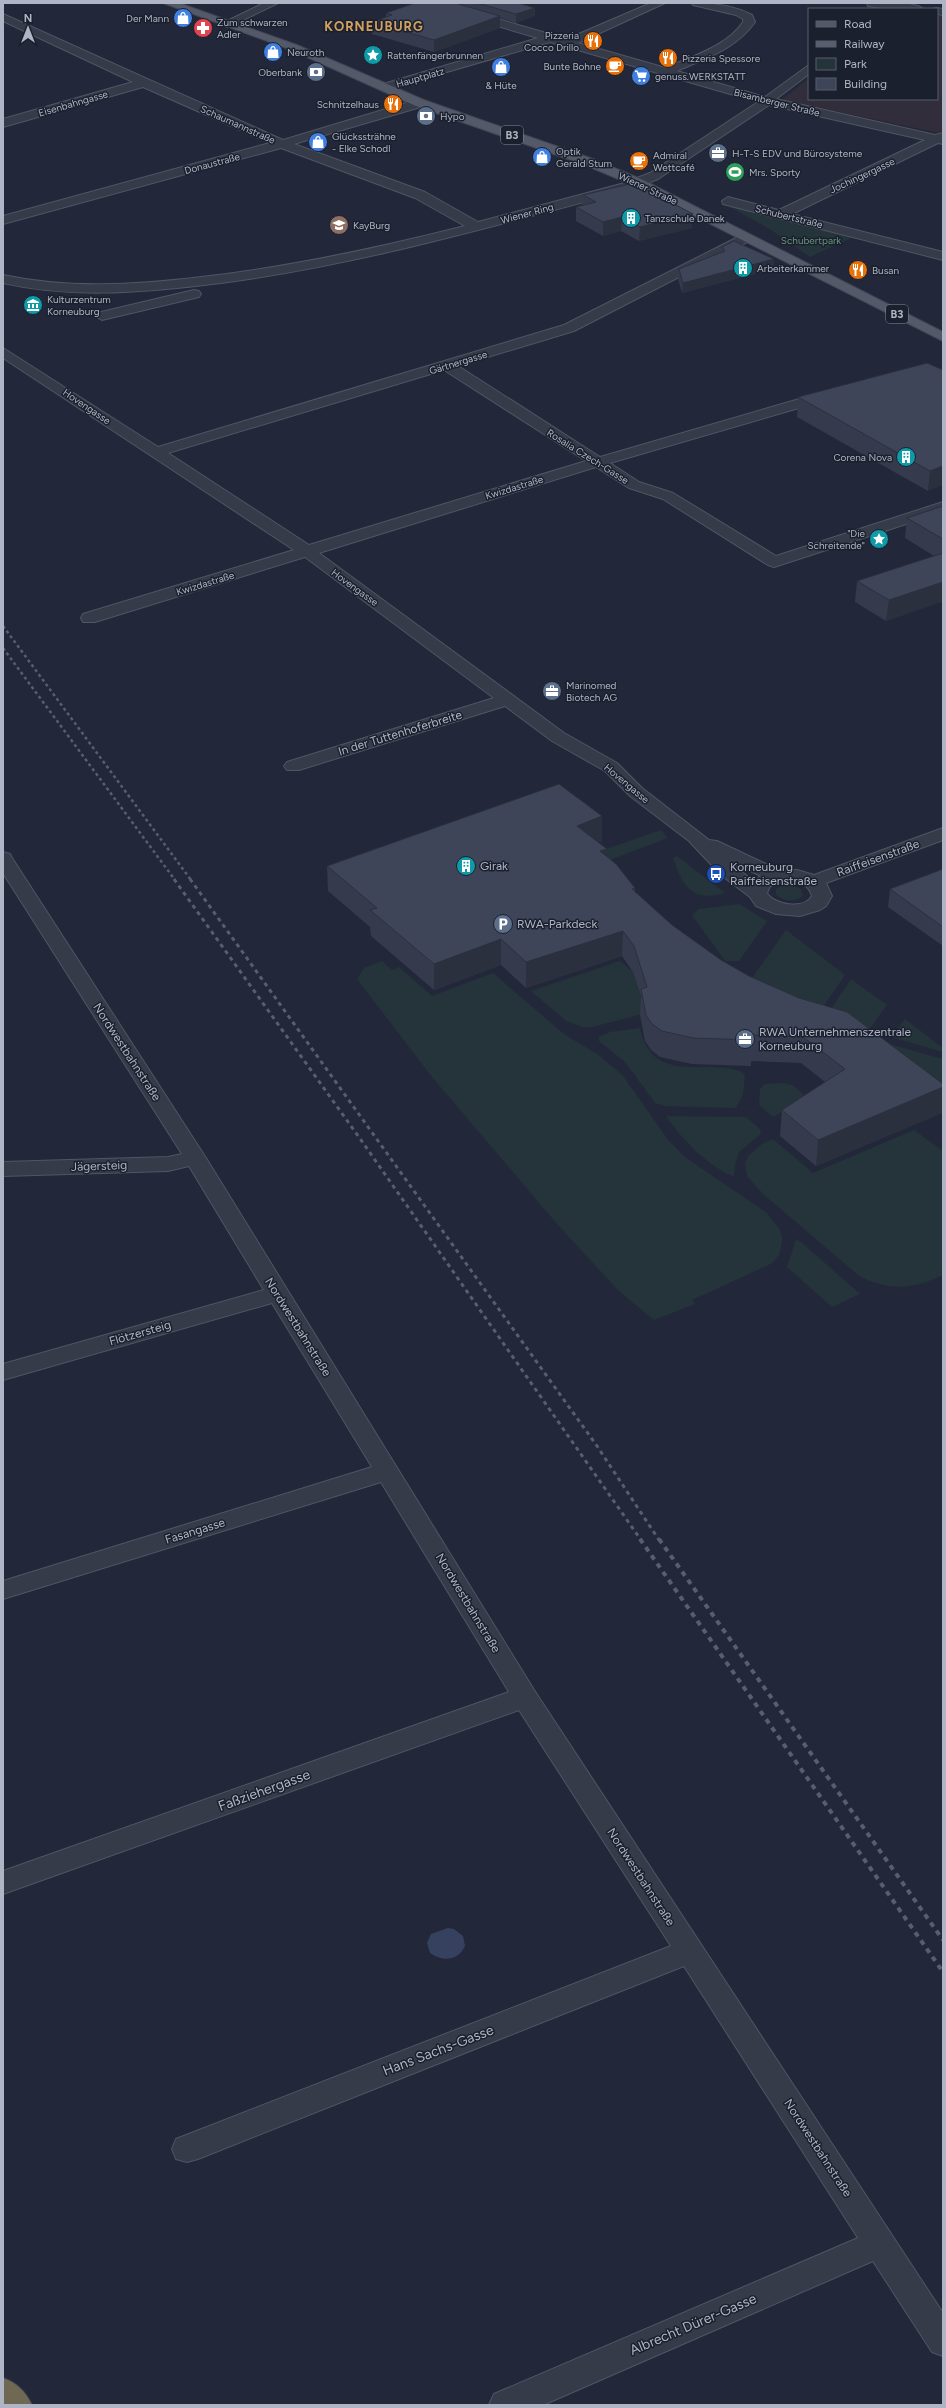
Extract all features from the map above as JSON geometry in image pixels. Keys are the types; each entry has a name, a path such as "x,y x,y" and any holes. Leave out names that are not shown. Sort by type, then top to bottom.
{"highway":[{"path":"3,2393 15,2405"}],"main road":[{"name":"B3","path":"168,3 228,24"},
{"name":"Hauptplatz","path":"228,24 319,58 384,87"},
{"name":"Wiener Straße","path":"384,87 420,103 589,162 639,183 943,337"}],"street":[{"path":"430,3 568,43 660,3"},
{"path":"666,72 734,38 747,28 750,22 748,17 740,13 697,3"},
{"path":"228,24 269,5"},
{"path":"871,5 906,8"},
{"name":"Schaumannstraße","path":"3,17 144,83 282,144 420,195 475,226"},
{"name":"Hauptplatz","path":"384,87 550,38"},
{"name":"Bisamberger Straße","path":"568,43 767,101 941,138"},
{"name":"Wiener Ring","path":"3,279 49,288 86,290 214,281 292,269 475,226 639,183 654,176 767,101 808,69"},
{"name":"Eisenbahngasse","path":"3,123 144,83"},
{"name":"Donaustraße","path":"3,220 282,144 420,103"},
{"name":"Jochingergasse","path":"780,214 941,138"},
{"name":"Schubertstraße","path":"728,201 943,256"},
{"name":"Gärtnergasse","path":"156,452 448,366 568,328 746,237"},
{"path":"102,316 202,292 210,287 214,281"},
{"name":"Hovengasse","path":"3,352 307,551 558,737 611,767 636,792 696,837 728,871 757,893 763,902 769,906 787,910 800,910 813,906 821,899 821,891 812,882"},
{"name":"Rosalia Czech-Gasse","path":"448,366 634,485 668,496 774,562 943,506"},
{"name":"Kwizdastraße","path":"89,618 598,462 836,393"},
{"name":"In der Tuttenhoferbreite","path":"293,766 508,699"},
{"name":"Raiffeisenstraße","path":"812,882 943,834"},
{"name":"Hovengasse","path":"696,837 777,876"},
{"name":"Nordwestbahnstraße","path":"3,858 195,1158 276,1294 388,1471 525,1698 943,2341"},
{"path":"757,893 762,882 777,876 794,876 812,882"},
{"name":"Jägersteig","path":"3,1169 168,1164 195,1158"},
{"name":"Flötzersteig","path":"3,1372 276,1294"},
{"name":"Fasangasse","path":"3,1590 388,1471"},
{"name":"Faßziehergasse","path":"3,1883 525,1698"},
{"name":"Hans Sachs-Gasse","path":"187,2149 689,1952"},
{"name":"Albrecht Dürer-Gasse","path":"506,2405 880,2243"}],"shaded area":[{"path":"938,16 943,16 943,130 939,133 782,100 808,79 808,100 938,100"}],"green space":[{"name":"Schubertpark","path":"721,202 853,237 810,257 768,228"},
{"path":"661,830 668,838 601,863 595,853"},
{"path":"677,856 725,893 704,895 696,894 690,890 681,877 673,858"},
{"path":"791,885 801,889 803,896 793,900 786,900 776,895 776,889 782,886"},
{"path":"739,904 767,921 739,961 725,961 692,915 699,909"},
{"path":"786,930 845,975 819,1013 752,978"},
{"path":"382,961 392,970 399,967 432,996 493,973 564,1034 600,1056 623,1076 669,1141 685,1157 767,1213 780,1230 782,1239 780,1253 773,1263 692,1300 695,1304 654,1320 618,1290 558,1225 432,1077 357,979 364,968"},
{"path":"620,961 633,972 646,1013 592,1027 582,1027 566,1021 531,991"},
{"path":"851,979 887,1005 867,1032 826,1016"},
{"path":"905,1019 943,1048 943,1052 891,1037"},
{"path":"640,1028 646,1046 656,1057 667,1063 681,1066 726,1068 740,1071 745,1075 743,1094 736,1108 665,1106 655,1103 626,1063 599,1041 599,1037 610,1032"},
{"path":"889,1044 943,1059 943,1097"},
{"path":"784,1083 794,1086 804,1095 802,1101 773,1117 759,1105 760,1089 765,1084"},
{"path":"666,1116 746,1117 760,1129 761,1134 739,1152 735,1165 734,1177 714,1166 696,1151"},
{"path":"914,1130 943,1151 943,1275 922,1283 911,1286 890,1286 879,1284 858,1275 763,1194 747,1176 745,1163 749,1155 762,1144 773,1139 813,1173"},
{"path":"796,1240 800,1241 860,1294 832,1307 787,1267"}],"water":[{"path":"448,1928 454,1929 463,1936 465,1946 458,1955 445,1959 430,1953 427,1943 431,1934"}],"building":[{"path":"415,3 455,3 500,16 434,40 372,22 392,15 386,13"},
{"path":"477,3 518,3 535,8 516,14"},
{"path":"634,183 693,214 640,227 622,217 603,222 576,207 596,202 583,195"},
{"path":"734,241 774,259 683,283 679,269 725,251 722,247"},
{"name":"Corena Nova","path":"927,363 943,370 943,466 930,471 798,397"},
{"path":"943,506 943,539 907,518"},
{"path":"943,553 943,582 889,600 857,581"},
{"path":"559,784 602,816 577,826 607,849 600,851 616,864 635,888 632,889 672,925 721,960 749,976 799,998 847,1012 943,1084 943,1087 818,1140 782,1110 845,1069 803,1037 753,1035 753,1040 693,1038 662,1031 652,1024 646,1015 641,989 647,987 634,946 623,931 526,962 501,939 434,964 370,910 377,908 327,866"},
{"path":"943,869 943,927 890,889"}],"railway":[{"path":"3,626 191,880"},
{"path":"3,648 175,880"},
{"path":"174,879 361,1140 641,1540"},
{"path":"190,879 597,1446 659,1540"},
{"path":"640,1539 943,1972"},
{"path":"659,1539 943,1940"}],"place":[{"name":"Der Mann","path":"183,18"},
{"name":"Zum schwarzen Adler","path":"203,28"},
{"name":"Pizzeria Cocco Drillo","path":"593,41"},
{"name":"Neuroth","path":"273,52"},
{"name":"Rattenfängerbrunnen","path":"373,55"},
{"name":"Pizzeria Spessore","path":"668,58"},
{"name":"Bunte Bohne","path":"615,66"},
{"name":"& Hüte","path":"501,67"},
{"name":"Oberbank","path":"316,72"},
{"name":"genuss.WERKSTATT","path":"641,76"},
{"name":"Schnitzelhaus","path":"393,104"},
{"name":"Hypo","path":"426,116"},
{"name":"Glückssträhne - Elke Schodl","path":"318,142"},
{"name":"H-T-S EDV und Bürosysteme","path":"718,153"},
{"name":"Optik Gerald Stum","path":"542,157"},
{"name":"Admiral Wettcafé","path":"639,161"},
{"name":"Mrs. Sporty","path":"735,172"},
{"name":"Tanzschule Danek","path":"631,218"},
{"name":"KayBurg","path":"339,225"},
{"name":"Arbeiterkammer","path":"743,268"},
{"name":"Busan","path":"858,270"},
{"name":"Kulturzentrum Korneuburg","path":"33,305"},
{"name":"Corena Nova","path":"906,457"},
{"name":"\"Die Schreitende\"","path":"879,539"},
{"name":"Marinomed Biotech AG","path":"552,691"},
{"name":"Girak","path":"466,866"},
{"name":"Korneuburg Raiffeisenstraße","path":"716,874"},
{"name":"RWA-Parkdeck","path":"503,924"},
{"name":"RWA Unternehmenszentrale Korneuburg","path":"745,1039"}],"district":[{"name":"KORNEUBURG","path":"374,26"}]}
